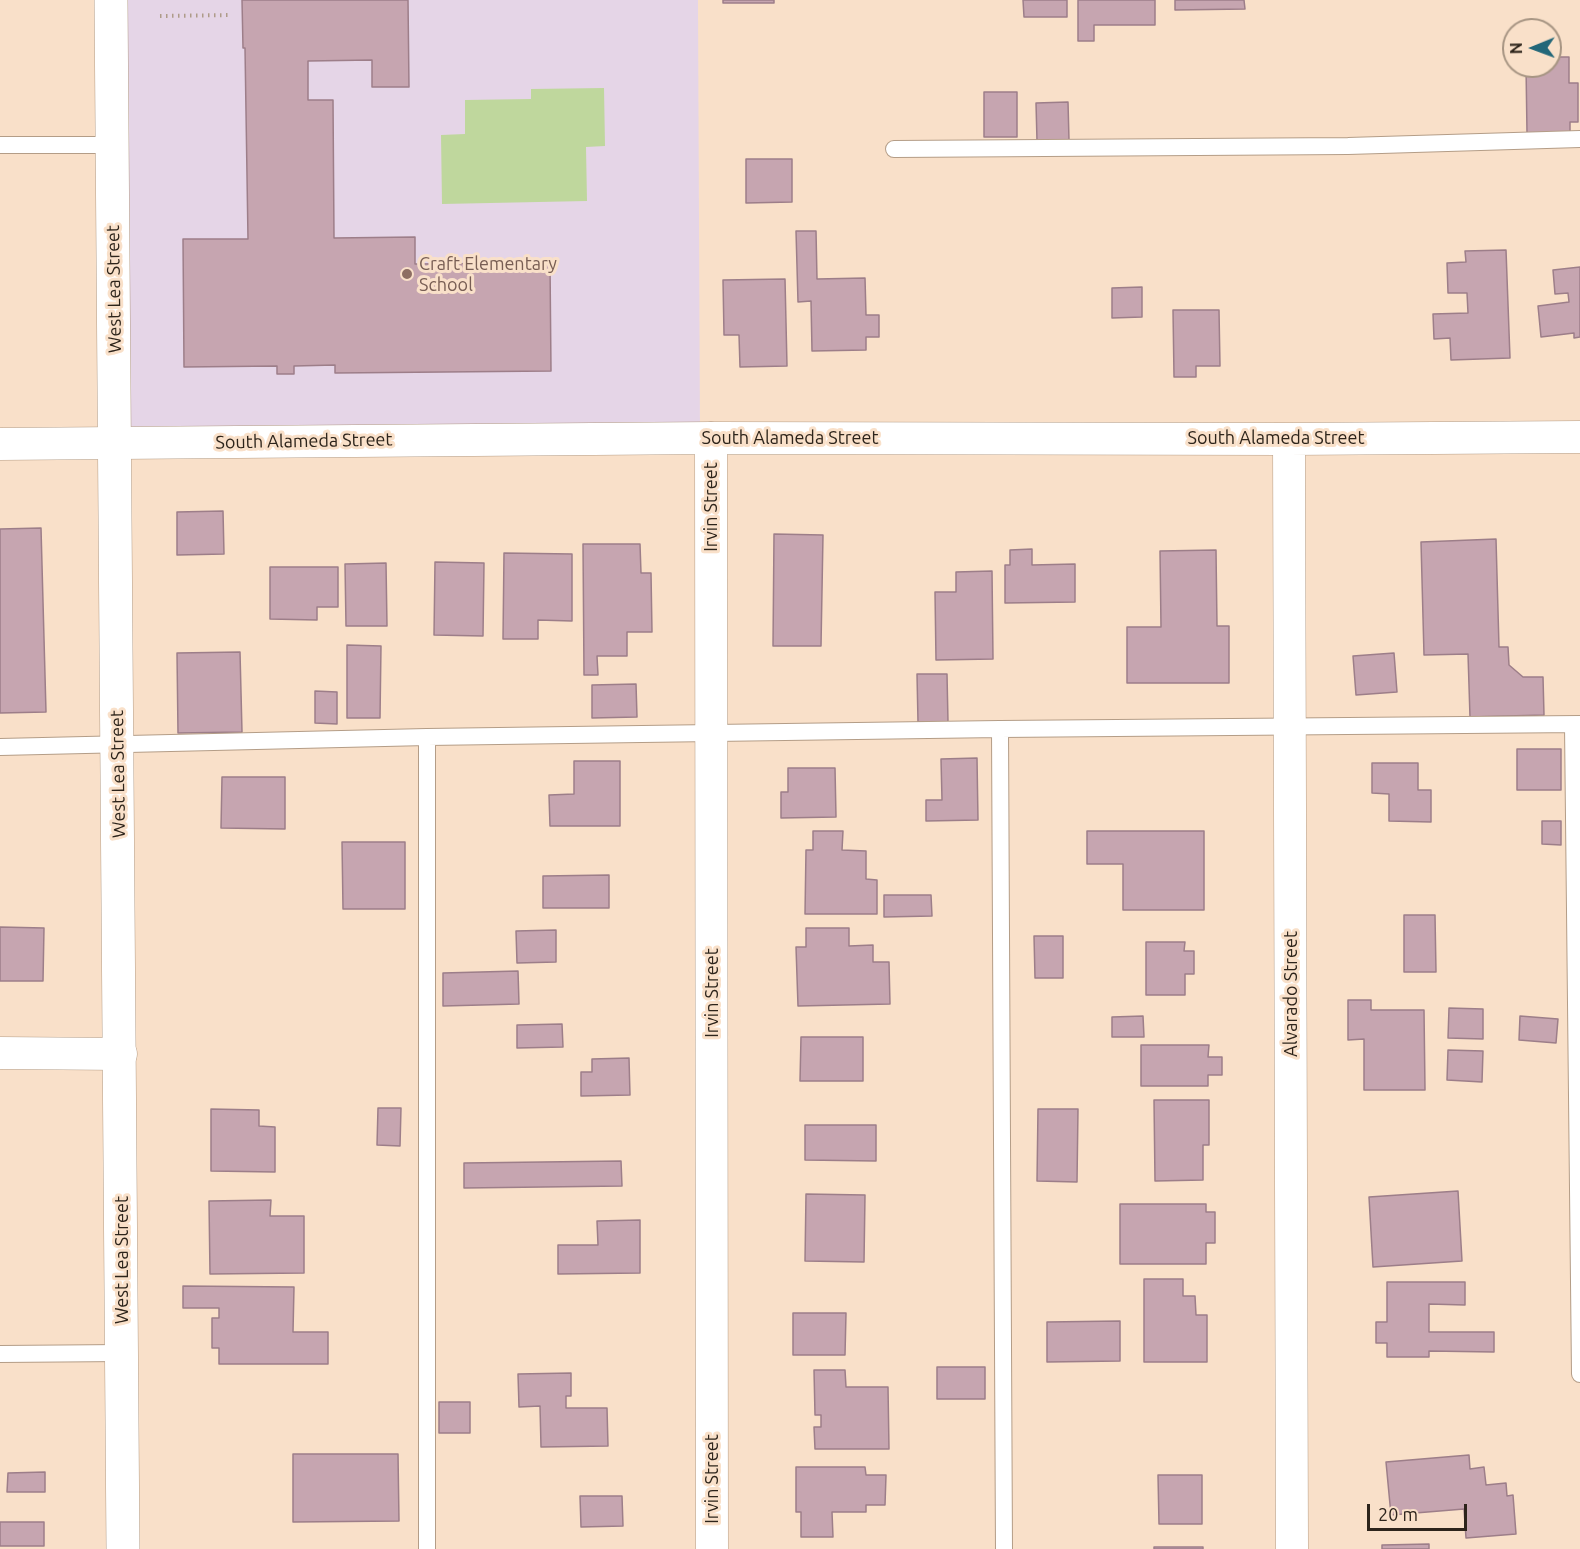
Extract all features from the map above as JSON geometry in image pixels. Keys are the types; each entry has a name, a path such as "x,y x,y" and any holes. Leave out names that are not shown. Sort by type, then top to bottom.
{"main road":[{"name":"West Lea Street","path":"111,0 121,1054 123,1549"}],"street":[{"name":"South Alameda Street","path":"0,444 711,438 1289,439 1580,436"},
{"name":"Irvin Street","path":"711,438 712,1549"},
{"name":"Alvarado Street","path":"1289,439 1292,1549"},
{"path":"0,1053 121,1054"}],"lane":[{"path":"894,149 1348,146 1580,139"},
{"path":"0,145 112,145"},
{"path":"0,747 427,736 1576,724 1580,1374"},
{"path":"1000,729 1004,1549"},
{"path":"427,736 427,1549"},
{"path":"0,1354 123,1353"}],"path":[{"path":"160,16 231,15"}],"shaded area":[{"name":"Craft Elementary School","path":"111,0 698,0 700,438 115,443"}],"green space":[{"path":"604,88 605,146 586,147 587,201 442,204 441,135 465,134 465,100 531,99 531,89"}],"building":[{"path":"242,0 408,0 409,87 372,87 372,60 308,61 308,100 333,100 334,238 415,237 415,264 550,263 551,371 335,373 335,365 294,366 294,374 277,374 277,366 184,367 183,239 248,239"},
{"path":"723,0 774,0 774,3 723,3"},
{"path":"1023,0 1067,0 1067,17 1024,17"},
{"path":"1078,0 1155,0 1155,25 1094,25 1094,41 1078,41"},
{"path":"1175,0 1244,0 1245,9 1175,10"},
{"path":"1562,57 1569,57 1569,83 1578,83 1578,122 1570,122 1570,133 1527,133 1526,78 1562,78"},
{"path":"984,92 1017,92 1017,137 984,137"},
{"path":"1068,102 1069,140 1037,141 1036,103"},
{"path":"746,159 792,159 792,202 746,203"},
{"path":"796,231 816,231 817,279 865,278 866,315 879,315 879,337 866,337 866,350 812,351 811,301 798,302"},
{"path":"1506,250 1510,358 1451,360 1450,338 1434,339 1433,314 1468,313 1467,293 1448,293 1447,263 1466,262 1465,251"},
{"path":"1580,267 1580,337 1574,338 1574,333 1541,337 1538,306 1569,302 1568,293 1555,294 1553,270"},
{"path":"785,279 787,366 740,367 739,335 724,335 723,280"},
{"path":"1142,287 1142,317 1112,318 1112,288"},
{"path":"1173,310 1219,310 1220,366 1196,366 1196,377 1174,377"},
{"path":"223,511 224,554 177,555 177,512"},
{"path":"41,528 46,712 0,713 0,529"},
{"path":"774,534 823,535 821,646 773,646"},
{"path":"1496,539 1499,647 1508,647 1509,665 1523,677 1543,677 1544,715 1470,717 1468,654 1424,655 1421,542"},
{"path":"583,544 640,544 641,573 651,573 652,632 627,632 627,656 597,656 598,675 584,675"},
{"path":"1032,549 1032,565 1075,564 1075,602 1005,603 1005,565 1010,565 1010,550"},
{"path":"1216,550 1217,626 1229,626 1229,683 1127,683 1127,627 1161,627 1160,551"},
{"path":"504,553 572,554 572,621 538,620 538,639 503,639"},
{"path":"435,562 484,563 483,636 434,635"},
{"path":"386,563 387,626 346,626 345,564"},
{"path":"270,567 338,567 338,607 317,607 317,620 270,619"},
{"path":"992,571 993,659 936,660 935,592 956,592 956,572"},
{"path":"347,645 381,646 380,718 347,718"},
{"path":"240,652 242,732 178,733 177,653"},
{"path":"1394,653 1397,692 1356,695 1353,656"},
{"path":"917,674 947,674 948,722 918,722"},
{"path":"636,684 637,717 592,718 592,685"},
{"path":"315,691 337,692 337,724 315,723"},
{"path":"1517,749 1561,749 1561,790 1517,790"},
{"path":"977,758 978,820 926,821 926,800 942,800 941,759"},
{"path":"574,761 620,761 620,826 550,826 549,795 574,794"},
{"path":"1372,763 1418,763 1418,790 1431,790 1431,822 1389,821 1389,794 1372,793"},
{"path":"788,768 835,768 836,817 781,818 781,792 788,792"},
{"path":"222,777 285,777 285,829 221,828"},
{"path":"1542,821 1561,821 1561,845 1542,844"},
{"path":"813,831 843,831 842,850 866,851 866,879 877,880 877,914 805,914 806,850 813,850"},
{"path":"1087,831 1204,831 1204,910 1123,910 1123,864 1087,864"},
{"path":"342,842 405,842 405,909 343,909"},
{"path":"609,875 609,908 543,908 543,876"},
{"path":"884,895 931,895 932,916 884,917"},
{"path":"1404,915 1435,915 1436,972 1404,972"},
{"path":"0,927 44,928 43,981 0,981"},
{"path":"806,928 849,928 849,946 873,945 873,962 889,962 890,1004 798,1006 796,947 806,947"},
{"path":"556,930 556,962 517,963 516,931"},
{"path":"1034,936 1063,936 1063,978 1035,978"},
{"path":"1146,942 1185,942 1184,951 1194,951 1194,974 1185,974 1185,995 1146,995"},
{"path":"518,971 519,1004 443,1006 443,973"},
{"path":"1348,1000 1371,1000 1371,1010 1424,1010 1425,1090 1364,1090 1364,1039 1348,1040"},
{"path":"1449,1008 1483,1009 1483,1039 1448,1038"},
{"path":"1143,1016 1144,1037 1112,1037 1112,1017"},
{"path":"1520,1016 1558,1019 1556,1043 1519,1040"},
{"path":"562,1024 563,1047 517,1048 517,1025"},
{"path":"801,1037 863,1037 863,1081 800,1081"},
{"path":"1141,1045 1209,1045 1208,1057 1222,1057 1222,1075 1208,1075 1208,1086 1141,1086"},
{"path":"1448,1050 1483,1051 1482,1082 1447,1080"},
{"path":"629,1058 630,1095 581,1096 581,1072 592,1072 592,1059"},
{"path":"1154,1100 1209,1100 1209,1145 1203,1145 1203,1180 1155,1181"},
{"path":"378,1108 401,1108 400,1146 377,1145"},
{"path":"211,1109 259,1110 259,1126 275,1127 275,1172 211,1171"},
{"path":"1038,1109 1078,1109 1077,1182 1037,1181"},
{"path":"805,1125 876,1125 876,1161 805,1160"},
{"path":"621,1161 622,1186 464,1188 464,1163"},
{"path":"1458,1191 1462,1261 1373,1267 1369,1197"},
{"path":"806,1194 865,1195 864,1262 805,1261"},
{"path":"271,1200 270,1216 304,1216 304,1273 210,1274 209,1201"},
{"path":"1120,1204 1206,1204 1206,1212 1215,1212 1215,1243 1206,1243 1206,1264 1120,1264"},
{"path":"640,1220 640,1273 558,1274 558,1245 598,1245 597,1221"},
{"path":"1144,1279 1183,1279 1183,1296 1195,1296 1196,1315 1207,1315 1207,1362 1144,1362"},
{"path":"1387,1282 1465,1282 1465,1305 1429,1304 1429,1332 1494,1332 1494,1352 1429,1351 1429,1357 1387,1357 1387,1343 1376,1343 1376,1322 1387,1322"},
{"path":"183,1286 294,1287 293,1332 328,1332 328,1364 219,1364 219,1348 212,1348 212,1318 219,1318 219,1308 183,1308"},
{"path":"793,1313 846,1313 845,1355 793,1355"},
{"path":"1120,1321 1120,1361 1047,1362 1047,1322"},
{"path":"937,1367 985,1367 985,1399 937,1399"},
{"path":"814,1370 845,1370 846,1387 888,1387 889,1449 815,1449 814,1427 821,1427 821,1415 815,1415"},
{"path":"571,1373 571,1396 566,1396 566,1408 607,1408 608,1446 541,1447 540,1406 519,1407 518,1374"},
{"path":"439,1402 470,1402 470,1433 439,1433"},
{"path":"293,1454 398,1454 399,1521 293,1522"},
{"path":"1469,1455 1470,1469 1484,1467 1486,1485 1506,1483 1507,1496 1513,1495 1516,1534 1466,1538 1464,1509 1391,1515 1386,1462"},
{"path":"796,1467 865,1467 866,1475 886,1475 885,1505 866,1505 866,1512 832,1512 833,1537 801,1537 801,1512 796,1512"},
{"path":"45,1472 45,1492 7,1492 8,1473"},
{"path":"1158,1475 1202,1475 1202,1524 1159,1524"},
{"path":"580,1496 622,1496 623,1526 581,1527"},
{"path":"0,1522 44,1522 44,1546 0,1546"},
{"path":"1429,1544 1429,1549 1382,1549 1382,1545"},
{"path":"1154,1547 1203,1547 1203,1549 1154,1549"}],"place":[{"name":"Craft Elementary School","path":"407,274"}]}
